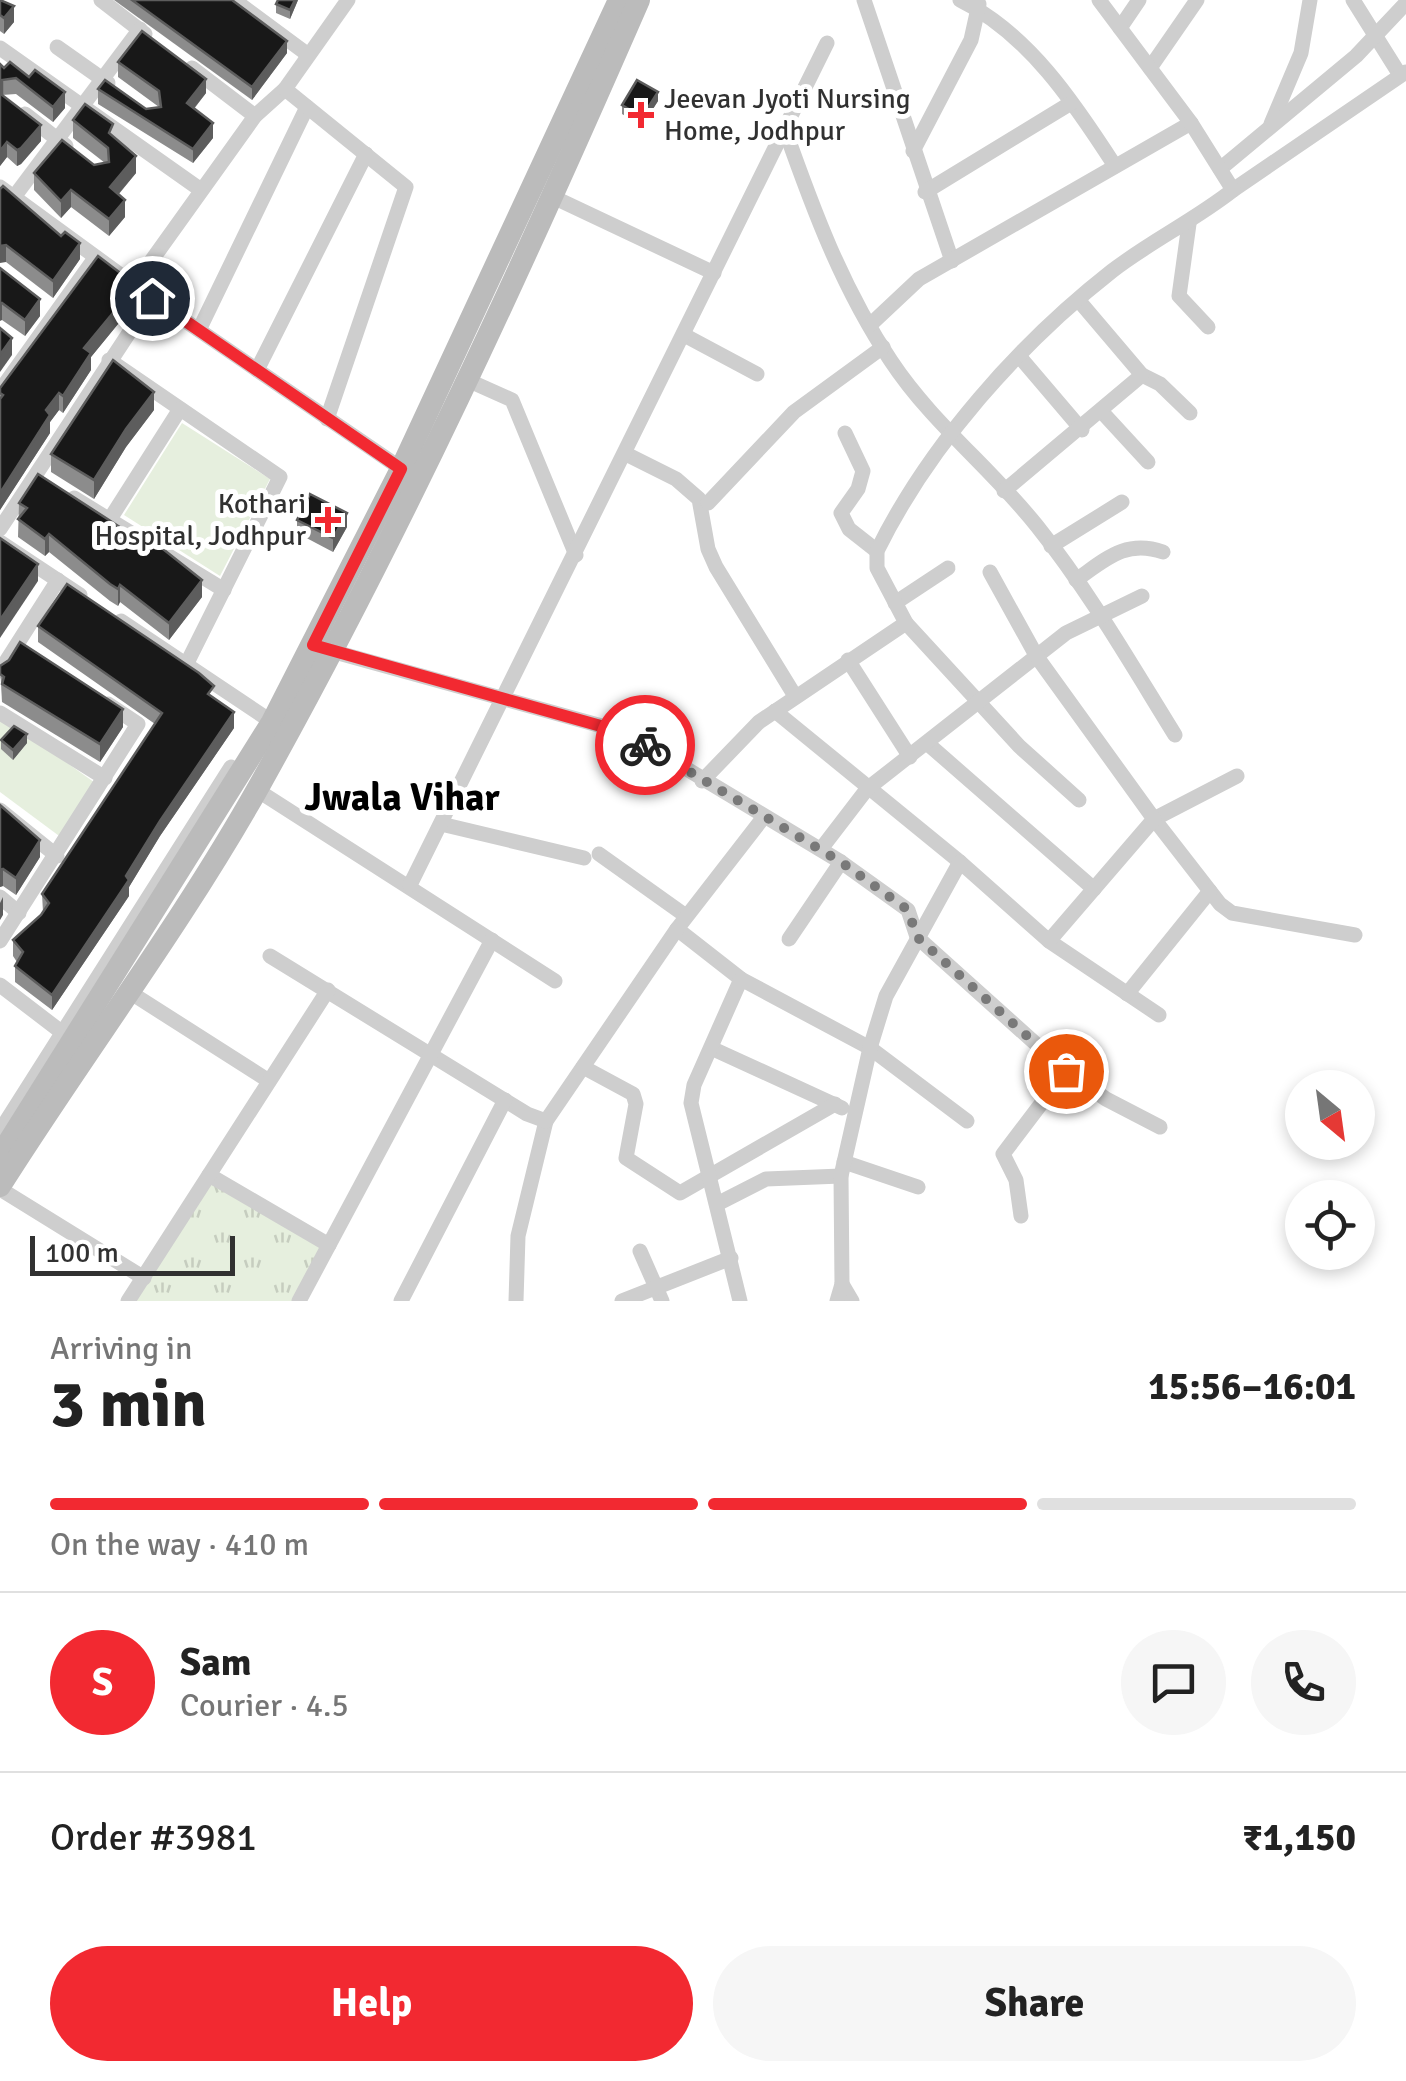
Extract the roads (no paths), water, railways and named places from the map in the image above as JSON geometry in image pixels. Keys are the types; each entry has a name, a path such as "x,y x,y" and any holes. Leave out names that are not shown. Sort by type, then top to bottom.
{"main road":[{"path":"0,1188 257,790 619,0"},
{"path":"404,471 465,379 553,198 640,0"},
{"path":"0,1156 67,1037 267,719 322,648"}],"street":[{"path":"100,0 154,40"},
{"path":"234,0 308,54"},
{"path":"134,285 255,116 285,89 348,0"},
{"path":"864,0 925,192 952,261"},
{"path":"960,0 979,4 1004,26 1071,103 1116,166"},
{"path":"1099,0 1191,123 1234,190"},
{"path":"1120,28 1139,0"},
{"path":"1150,68 1197,0"},
{"path":"1268,130 1292,83 1310,0"},
{"path":"1079,800 906,623 878,568 877,551 948,434 1019,356 1113,270 1189,224 1403,73 1354,0"},
{"path":"1220,169 1375,36 1406,3"},
{"path":"913,151 970,40 979,4"},
{"path":"14,197 140,29"},
{"path":"410,885 504,702 827,43"},
{"path":"57,47 128,97"},
{"path":"0,48 200,190"},
{"path":"183,62 255,116"},
{"path":"285,89 406,187 328,418"},
{"path":"10,102 86,162"},
{"path":"925,192 1071,103"},
{"path":"200,330 307,107"},
{"path":"699,496 880,342 919,279 1191,123"},
{"path":"784,127 827,248 880,342 948,434 1052,546 1102,616 1175,735"},
{"path":"257,370 366,154"},
{"path":"1236,156 1284,154"},
{"path":"0,187 152,298 404,471 267,719 106,611"},
{"path":"553,198 714,273"},
{"path":"1189,224 1180,296 1208,327"},
{"path":"0,390 27,352 48,307 96,258"},
{"path":"0,530 152,298"},
{"path":"1080,302 1142,375 1160,384 1190,412"},
{"path":"684,335 757,374"},
{"path":"14,342 27,352"},
{"path":"1019,356 1082,430"},
{"path":"109,360 280,477 187,663"},
{"path":"1004,491 1082,430 1142,375"},
{"path":"465,379 512,400 576,555"},
{"path":"110,519 180,409"},
{"path":"1102,412 1148,462"},
{"path":"844,433 863,472 858,489 841,513 843,521 877,551"},
{"path":"626,454 699,496"},
{"path":"35,476 224,590"},
{"path":"699,496 708,549 716,567 796,696"},
{"path":"1052,546 1122,502"},
{"path":"0,542 90,601"},
{"path":"1076,580 1122,548 1143,544 1164,552"},
{"path":"896,602 948,568"},
{"path":"990,572 1037,657 1154,819 1232,913 1355,935"},
{"path":"0,671 58,580"},
{"path":"820,850 868,789 981,704 1066,633 1142,596"},
{"path":"702,781 775,711 906,623"},
{"path":"17,644 32,654"},
{"path":"322,648 504,702 621,731 841,862 908,910 917,937 1066,1071 1106,1099 1160,1126"},
{"path":"848,660 910,757"},
{"path":"0,941 138,724 93,694"},
{"path":"775,711 1049,940 1158,1015"},
{"path":"0,713 104,778"},
{"path":"928,744 1094,889"},
{"path":"1049,940 1154,819 1237,776"},
{"path":"257,790 555,980"},
{"path":"0,810 57,856"},
{"path":"516,1301 518,1236 536,1118 583,1066 682,922 763,818"},
{"path":"441,824 592,856 682,922 741,979 870,1048 967,1122"},
{"path":"789,939 841,862"},
{"path":"838,1301 842,1284 842,1169 870,1048 886,996 960,862"},
{"path":"1127,994 1210,891"},
{"path":"0,896 19,913"},
{"path":"299,1301 428,1053 492,940"},
{"path":"270,956 536,1118"},
{"path":"740,1301 691,1103 741,979"},
{"path":"0,986 67,1037 0,1131"},
{"path":"128,990 270,1082"},
{"path":"128,1301 328,990"},
{"path":"711,1048 854,1115"},
{"path":"583,1066 635,1098 625,1150 628,1162 677,1192 710,1180 835,1104"},
{"path":"1021,1216 1016,1180 1003,1154 1066,1071"},
{"path":"402,1301 506,1100"},
{"path":"717,1204 766,1180 842,1169 918,1187"},
{"path":"209,1176 329,1245"},
{"path":"0,1188 144,1278"},
{"path":"640,1251 659,1294"},
{"path":"622,1301 659,1294 731,1258"},
{"path":"842,1284 852,1301"}],"place":[{"name":"Jeevan Jyoti Nursing Home, Jodhpur","path":"641,115"},
{"name":"Kothari Hospital, Jodhpur","path":"328,520"}],"district":[{"name":"Jwala Vihar","path":"402,797"}]}
